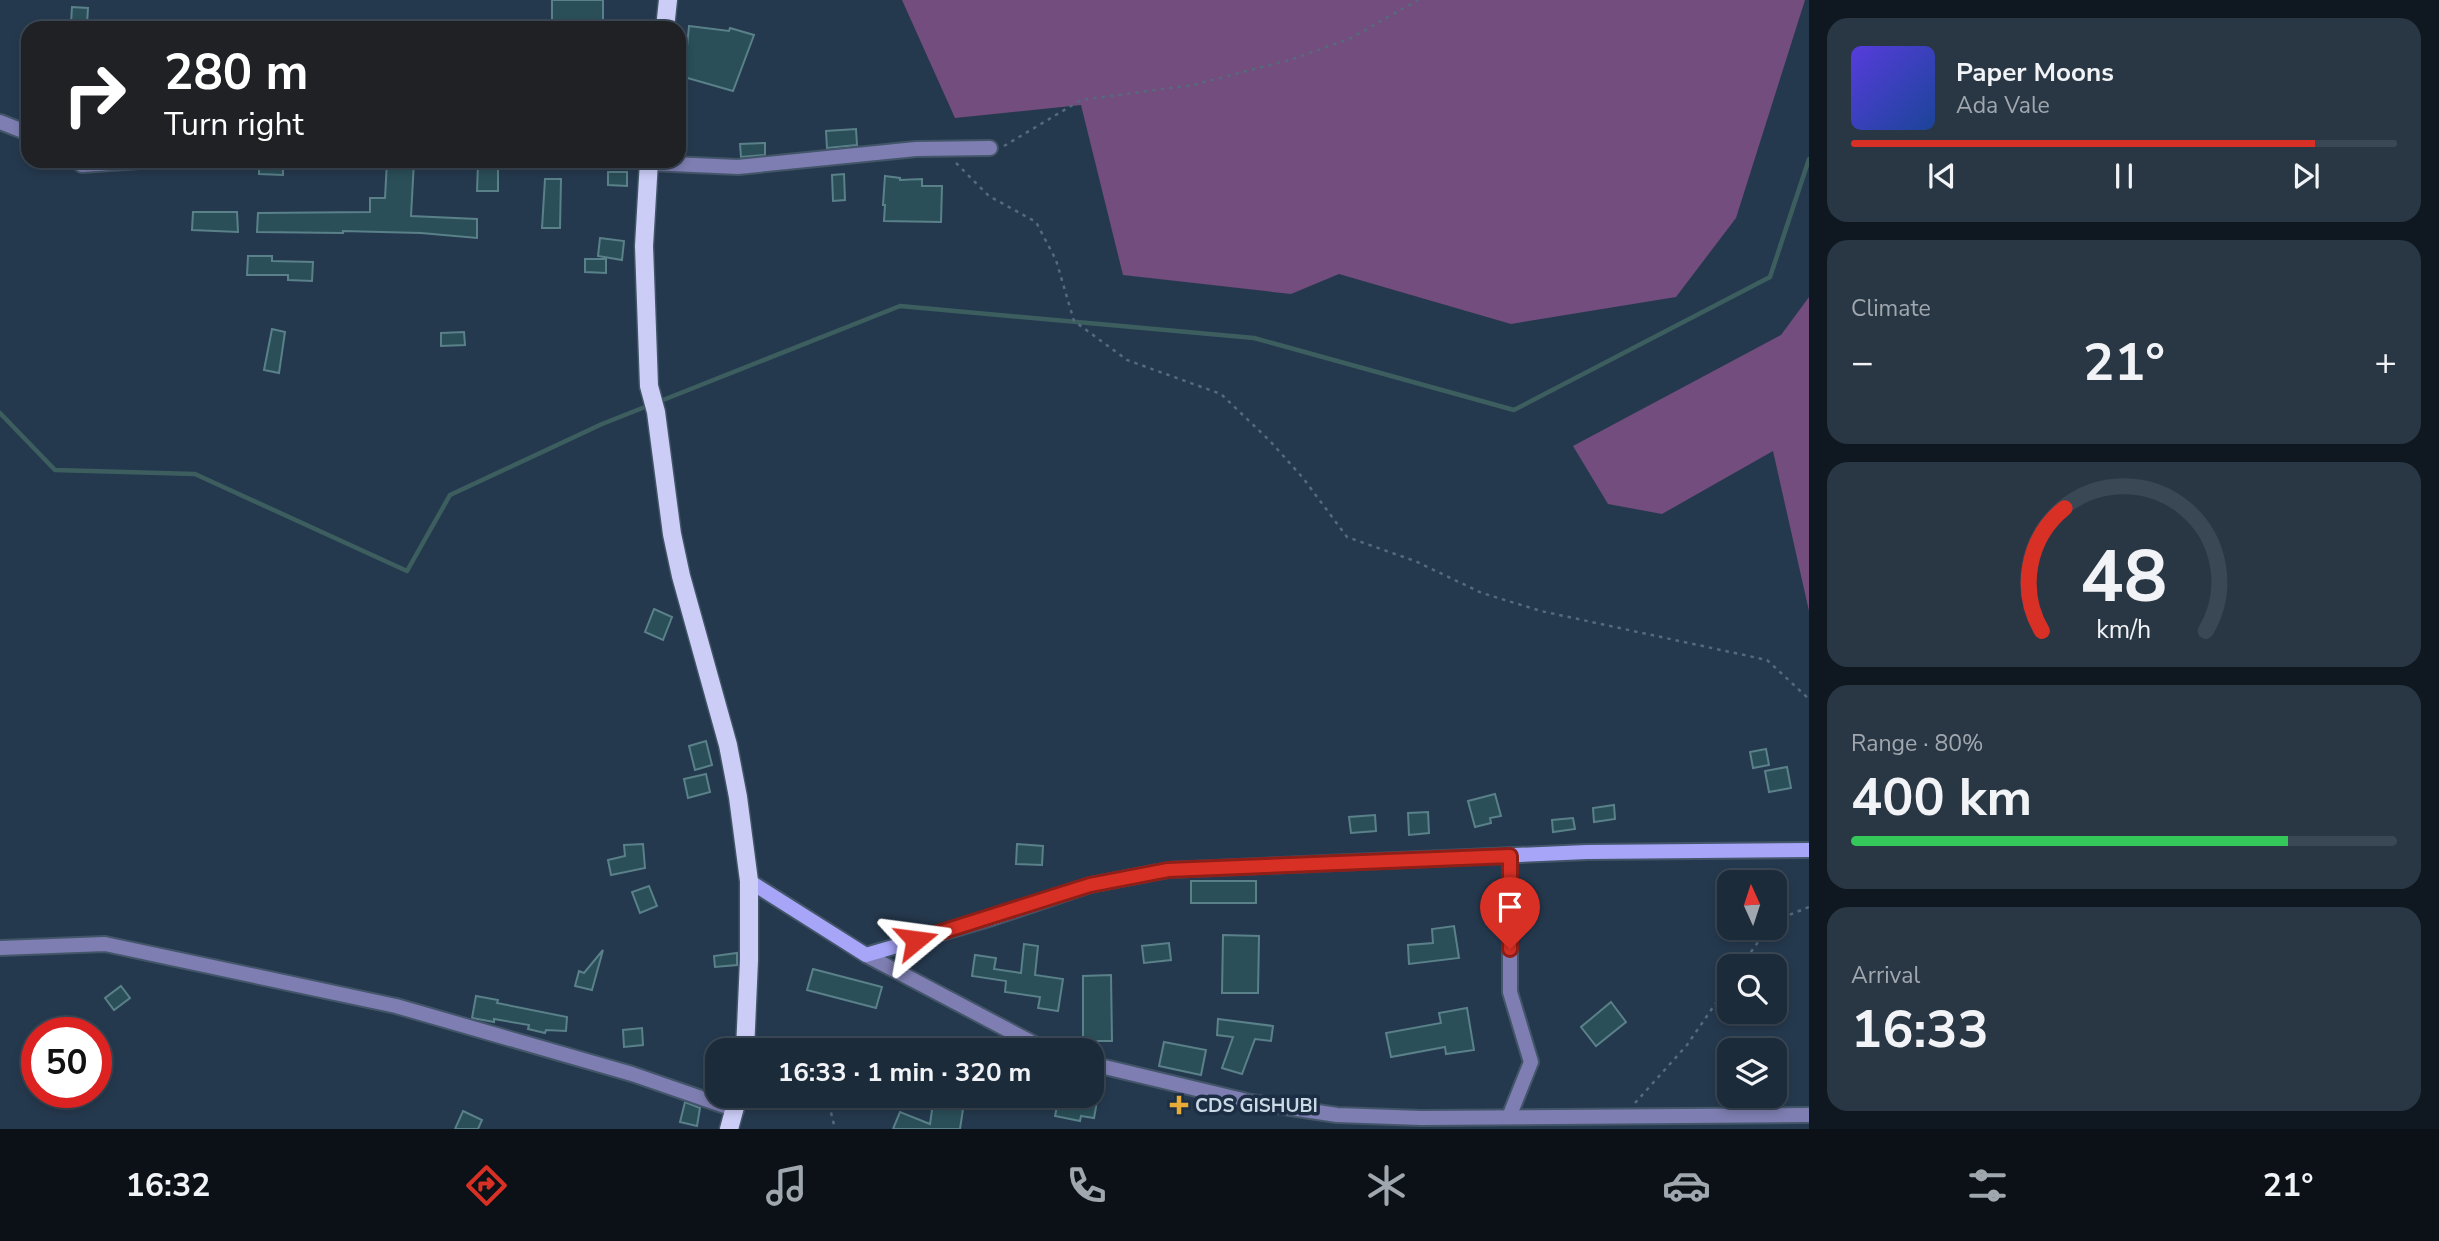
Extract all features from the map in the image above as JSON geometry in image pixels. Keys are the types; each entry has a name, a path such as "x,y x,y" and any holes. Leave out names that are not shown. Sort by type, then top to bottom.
{"main road":[{"path":"666,21 668,0"},
{"path":"649,168 644,246 649,386 656,412 672,534 681,576 728,745 738,797 749,881 746,1038"},
{"path":"749,881 866,954 992,918 1090,885 1168,870 1587,852 1809,850"},
{"path":"729,1129 735,1108"}],"street":[{"path":"0,121 21,130"},
{"path":"686,164 738,167 916,149 990,148"},
{"path":"1510,856 1510,992 1531,1062 1510,1117"},
{"path":"0,948 105,944 396,1006 705,1094"},
{"path":"866,954 1024,1038"},
{"path":"1104,1067 1251,1102 1337,1115 1421,1118 1809,1115"}],"path":[{"path":"990,148 1006,145 1081,100 1193,85 1293,59 1350,38 1418,0"},
{"path":"941,149 989,196 1036,222 1056,260 1074,321 1127,360 1221,394 1270,441 1303,478 1347,537 1415,561 1482,593 1541,611 1767,660 1809,699"},
{"path":"1787,916 1809,907"},
{"path":"1624,1115 1687,1045 1717,1001"},
{"path":"830,1108 835,1129"}],"shaded area":[{"path":"902,0 1805,0 1736,218 1676,297 1511,324 1339,274 1291,294 1123,275 1081,105 955,118"},
{"path":"1809,297 1809,611 1773,451 1662,514 1608,504 1573,446 1781,335"}],"building":[{"path":"552,0 603,0 603,21 552,21"},
{"path":"72,7 88,8 87,21 71,21"},
{"path":"689,26 729,31 730,28 754,35 733,91 686,78"},
{"path":"856,129 857,145 827,148 826,131"},
{"path":"765,143 765,155 741,157 740,144"},
{"path":"259,168 283,168 283,175 259,174"},
{"path":"387,168 414,168 411,216 477,219 477,238 421,233 257,232 258,213 370,212 370,198 385,198"},
{"path":"478,168 498,168 498,191 477,191"},
{"path":"608,172 627,172 627,186 608,185"},
{"path":"844,174 845,200 833,201 832,175"},
{"path":"885,176 900,180 922,179 922,186 942,186 941,222 884,221"},
{"path":"545,179 561,179 560,228 542,228"},
{"path":"193,212 237,212 238,232 192,230"},
{"path":"600,238 624,241 622,260 598,256"},
{"path":"248,256 272,256 272,261 313,262 312,281 288,280 288,275 247,275"},
{"path":"585,259 606,259 606,273 585,272"},
{"path":"272,329 285,332 279,373 264,370"},
{"path":"464,332 465,345 441,346 441,333"},
{"path":"654,609 672,617 663,640 645,632"},
{"path":"706,741 712,765 695,770 689,746"},
{"path":"1766,749 1769,765 1753,768 1750,752"},
{"path":"1787,767 1791,788 1769,792 1765,771"},
{"path":"706,774 710,792 688,798 684,779"},
{"path":"1495,794 1501,816 1490,818 1491,823 1475,827 1468,801"},
{"path":"1614,805 1615,819 1594,822 1593,808"},
{"path":"1428,812 1429,833 1409,835 1408,813"},
{"path":"1375,815 1376,831 1351,833 1349,817"},
{"path":"1573,818 1575,829 1553,832 1552,820"},
{"path":"643,844 645,868 611,875 608,860 625,856 624,845"},
{"path":"1017,844 1043,846 1042,865 1016,864"},
{"path":"1191,881 1256,881 1256,903 1191,903"},
{"path":"649,886 657,906 640,913 632,892"},
{"path":"1454,926 1459,958 1409,964 1408,945 1433,943 1432,929"},
{"path":"1223,935 1259,936 1258,993 1222,993"},
{"path":"1169,943 1171,960 1144,963 1142,946"},
{"path":"1024,944 1038,946 1035,975 1063,979 1058,1011 1038,1008 1040,997 1005,992 1006,981 972,976 975,955 996,958 994,969 1021,973"},
{"path":"603,950 592,990 575,986 579,971 584,973"},
{"path":"737,953 737,965 715,967 714,956"},
{"path":"813,969 882,987 876,1008 807,990"},
{"path":"1111,975 1112,1041 1104,1041 1104,1038 1083,1038 1083,976"},
{"path":"121,986 130,998 114,1010 105,998"},
{"path":"476,996 567,1017 566,1031 546,1030 545,1033 528,1029 529,1025 472,1018"},
{"path":"1611,1002 1626,1022 1596,1046 1581,1027"},
{"path":"1467,1008 1474,1050 1446,1054 1445,1047 1391,1057 1386,1033 1441,1023 1439,1013"},
{"path":"1218,1019 1273,1026 1271,1041 1255,1039 1242,1074 1222,1068 1233,1037 1217,1035"},
{"path":"642,1028 643,1045 624,1047 623,1030"},
{"path":"1164,1042 1206,1050 1201,1075 1159,1066"},
{"path":"685,1102 700,1108 697,1126 680,1122"},
{"path":"932,1108 963,1108 960,1129 893,1129 900,1112 930,1124"},
{"path":"1057,1108 1096,1108 1094,1118 1081,1116 1080,1121 1055,1116"},
{"path":"463,1111 482,1120 478,1129 455,1129"}],"waterway":[{"path":"658,402 900,306 1254,338 1514,410 1770,277 1809,159"},
{"path":"0,413 55,470 195,474 407,571 450,495 602,424 650,405"}],"place":[{"name":"CDS GISHUBI","path":"1179,1105"}],"route":[{"path":"916,940 1090,885 1168,870 1510,856 1510,949"}]}
